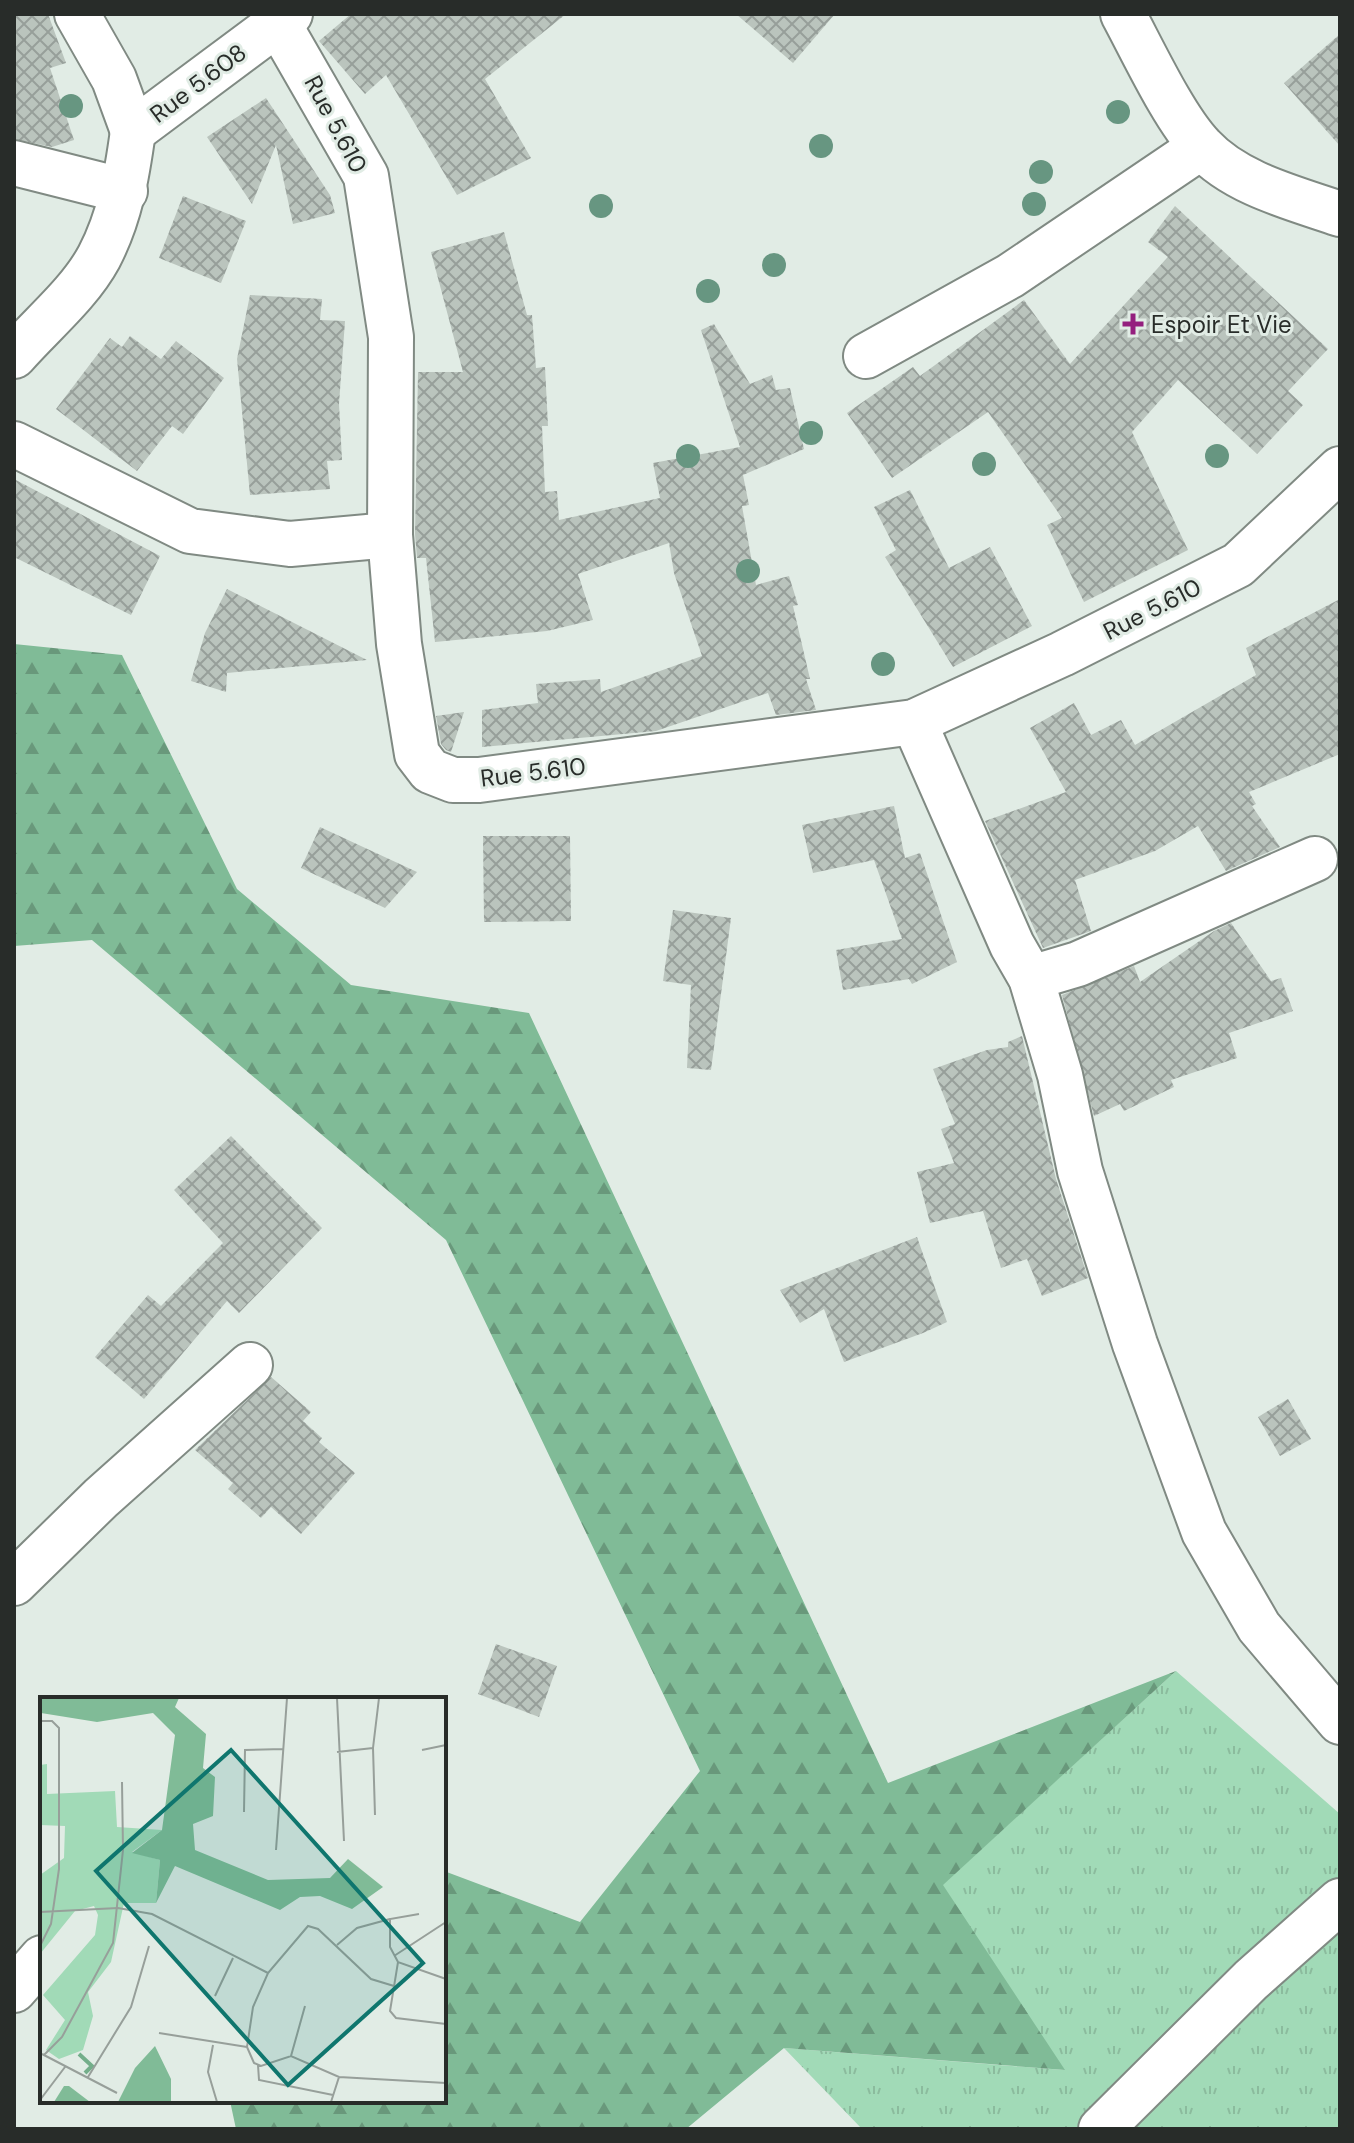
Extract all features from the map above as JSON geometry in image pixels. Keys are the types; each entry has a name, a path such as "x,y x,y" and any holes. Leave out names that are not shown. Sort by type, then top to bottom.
{"street":[{"name":"Rue 5.608","path":"77,14 114,79 133,131 284,19"},
{"path":"1123,14 1155,75 1201,147 1234,173 1340,214"},
{"name":"Rue 5.610","path":"284,19 366,176 391,337 390,535 409,719 417,754 430,771 453,780 479,780 914,722 1062,654 1238,565 1340,469"},
{"path":"14,356 52,318 99,258 125,191 133,131"},
{"path":"866,356 1010,276 1201,147"},
{"path":"14,163 125,191"},
{"path":"14,444 190,531 290,544 390,535"},
{"path":"914,722 1012,945 1031,978 1060,1075 1080,1171 1135,1344 1204,1532 1259,1627 1340,1722"},
{"path":"1031,978 1078,964 1315,859"},
{"path":"14,1583 101,1498 250,1365"},
{"path":"1101,2129 1251,1980 1340,1901"},
{"path":"14,1990 40,1960"}],"green space":[{"path":"14,644 122,655 237,889 351,985 529,1013 888,1783 1176,1671 943,1885 1065,2070 784,2048 686,2129 236,2129 230,2103 446,2103 446,1872 580,1922 700,1771 446,1240 92,940 14,946"},
{"path":"1176,1671 1340,1814 1340,2129 862,2129 784,2048 1064,2070 942,1885"}],"building":[{"path":"14,14 48,14 66,63 50,68 74,140 52,147 14,139"},
{"path":"351,14 566,14 485,79 531,158 457,195 386,75 365,94 319,41"},
{"path":"736,14 835,14 793,63"},
{"path":"1340,34 1340,146 1284,83"},
{"path":"266,98 330,195 335,213 293,224 276,145 252,204 207,137"},
{"path":"183,196 246,221 221,283 159,258"},
{"path":"1175,206 1328,349 1288,391 1303,405 1257,454 1178,380 1132,432 1188,550 1084,602 1047,525 1062,518 988,412 892,478 847,413 913,367 920,376 1024,300 1070,364 1168,257 1148,242"},
{"path":"504,232 527,315 532,315 536,368 545,367 548,426 542,426 545,492 557,491 559,520 660,498 653,463 740,447 701,330 714,324 750,384 772,375 776,390 790,388 804,449 743,475 749,505 742,506 756,585 789,576 798,605 793,606 810,679 806,679 816,710 776,715 768,693 656,731 482,747 482,710 538,703 536,684 600,679 601,692 702,656 674,573 669,543 578,574 593,620 547,631 435,642 426,558 417,558 415,534 418,372 463,372 431,252"},
{"path":"250,295 322,299 320,320 345,321 339,404 342,460 327,461 330,489 250,495 237,359"},
{"path":"130,336 161,359 176,341 224,378 183,434 172,426 137,471 56,409 110,338 122,347"},
{"path":"14,479 160,556 131,615 14,557"},
{"path":"910,490 949,568 990,547 1032,626 953,667 885,557 896,550 874,507"},
{"path":"227,589 367,660 227,673 226,692 191,681 205,633"},
{"path":"1340,599 1340,754 1249,792 1256,804 1252,806 1280,847 1226,871 1198,826 1155,851 1075,880 1091,931 1043,948 985,821 1066,792 1030,728 1074,703 1091,735 1121,720 1135,745 1256,675 1246,648"},
{"path":"464,712 451,752 441,744 436,716"},
{"path":"894,806 905,858 920,853 957,962 912,984 909,979 843,990 836,950 902,939 874,860 813,873 802,825"},
{"path":"320,827 417,872 385,908 301,868"},
{"path":"483,836 570,836 571,921 484,922"},
{"path":"673,910 731,918 711,1070 687,1068 691,985 663,981"},
{"path":"1231,923 1271,981 1281,978 1293,1011 1229,1033 1237,1058 1171,1080 1174,1087 1124,1111 1120,1104 1094,1116 1062,995 1134,966 1140,982 1214,931"},
{"path":"1022,1036 1056,1179 1088,1278 1042,1296 1027,1259 1001,1268 983,1211 930,1223 917,1172 954,1163 941,1129 955,1124 933,1069 987,1050 1008,1047 1008,1042"},
{"path":"231,1136 322,1228 239,1313 227,1301 144,1399 95,1357 148,1295 161,1306 223,1243 174,1190"},
{"path":"917,1237 947,1322 923,1333 844,1362 824,1309 800,1323 780,1290"},
{"path":"271,1377 311,1412 303,1421 322,1438 319,1442 355,1473 301,1534 271,1507 261,1518 228,1489 233,1483 195,1450"},
{"path":"1288,1399 1311,1439 1280,1456 1258,1417"},
{"path":"496,1644 557,1666 539,1717 478,1694"}],"place":[{"name":"Espoir Et Vie","path":"1133,324"}]}
